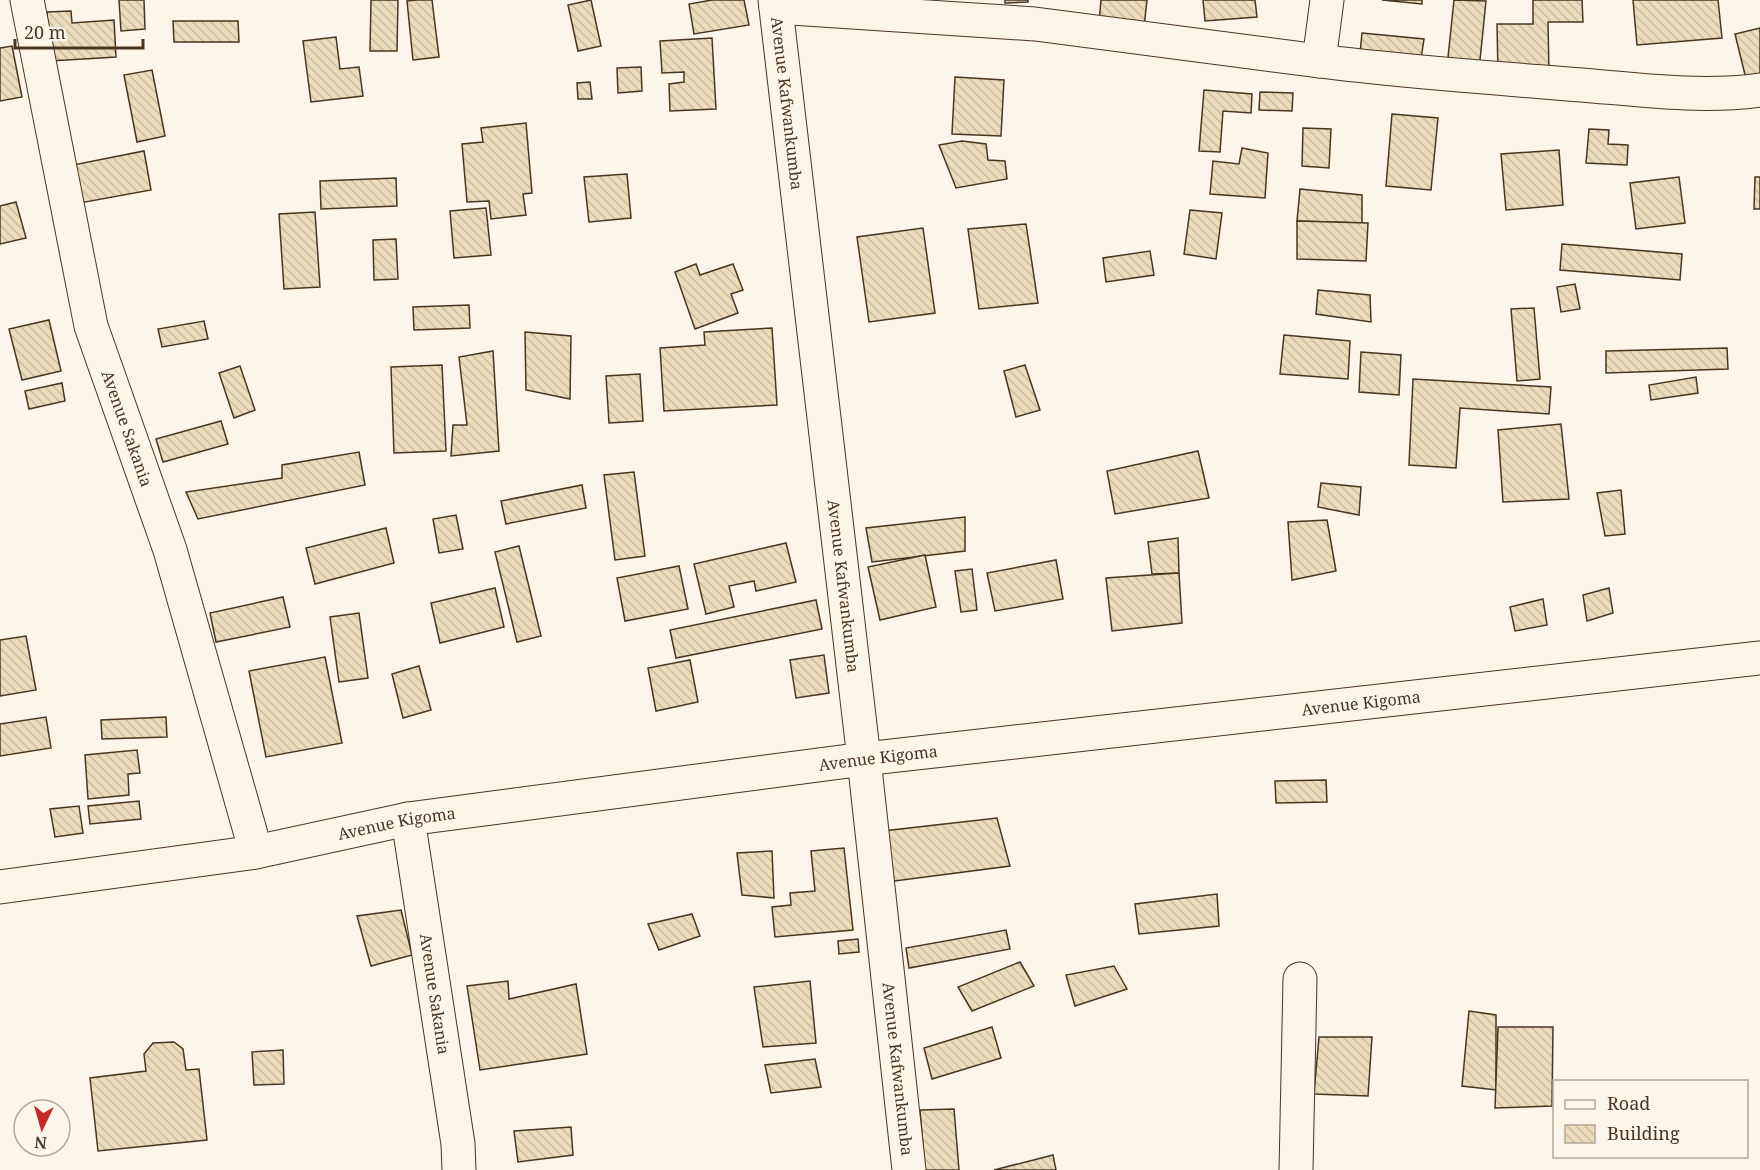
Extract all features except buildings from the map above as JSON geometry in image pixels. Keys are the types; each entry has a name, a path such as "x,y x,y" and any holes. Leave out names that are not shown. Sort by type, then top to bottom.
{"street":[{"name":"Avenue Sakania","path":"27,0 91,326 170,550 256,852"},
{"path":"1319,61 1327,0"},
{"path":"776,3 1035,24 1405,72 1660,91 1741,93 1760,90"},
{"name":"Avenue Kafwankumba","path":"776,3 864,759 909,1170"},
{"name":"Avenue Kigoma","path":"0,887 256,852 408,819 864,759 1760,658"},
{"name":"Avenue Sakania","path":"408,819 458,1144 459,1170"},
{"path":"1296,1170 1300,979"}]}
